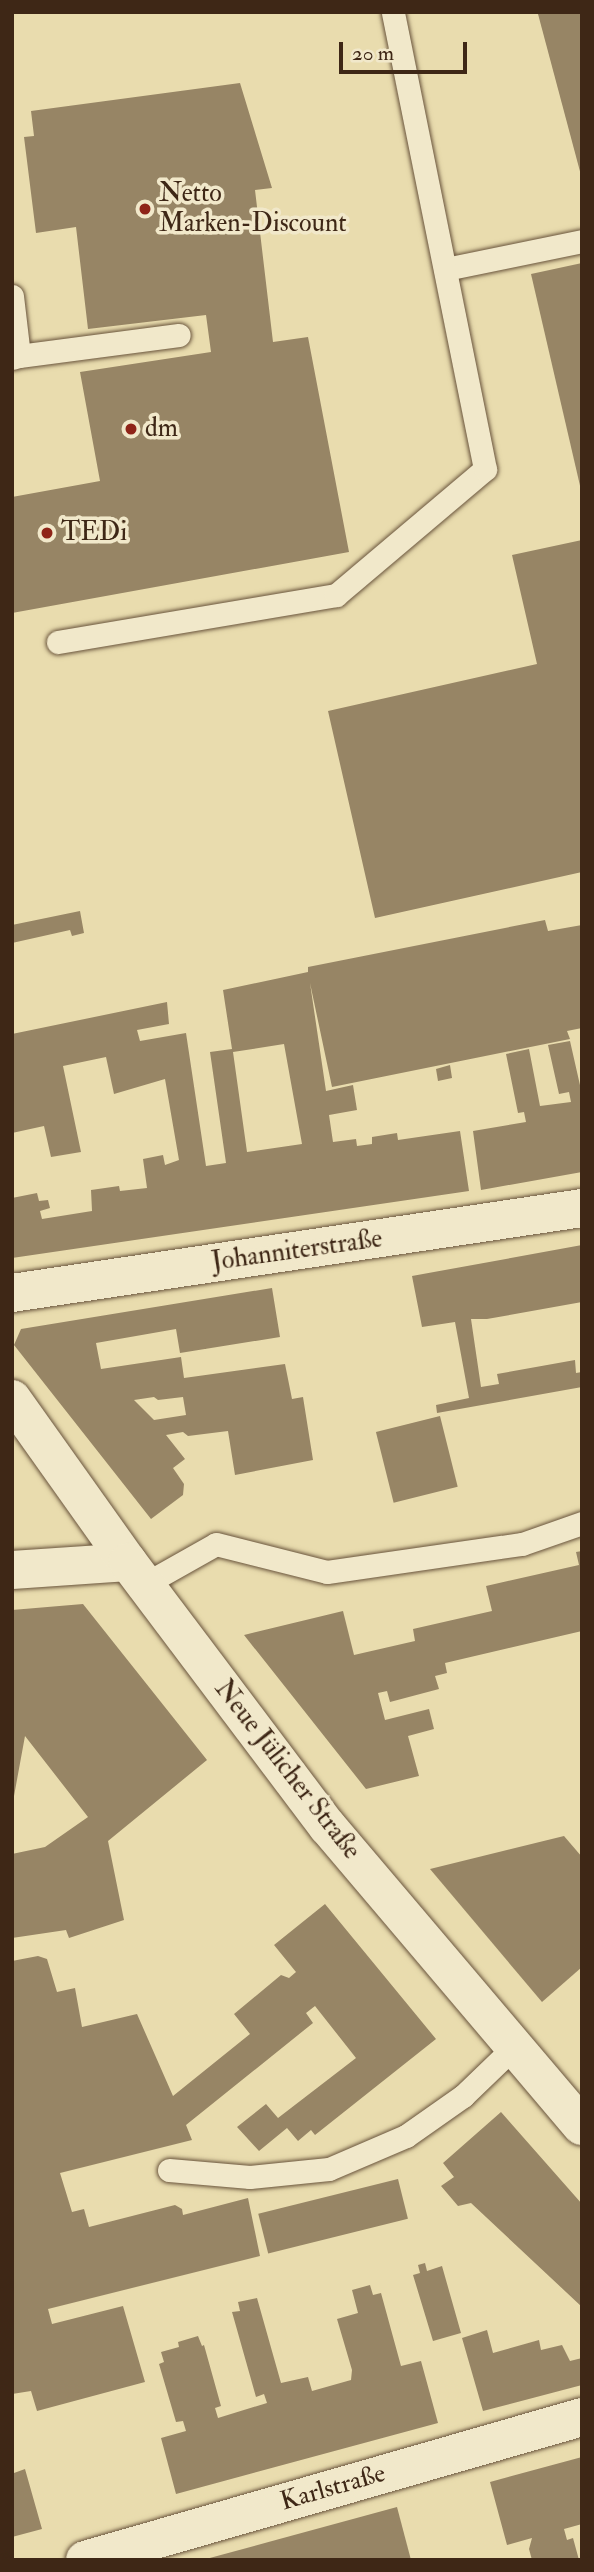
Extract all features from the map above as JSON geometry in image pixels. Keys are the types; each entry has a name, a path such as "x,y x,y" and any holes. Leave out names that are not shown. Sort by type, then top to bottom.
{"street":[{"name":"Johanniterstraße","path":"12,1293 582,1208"},
{"name":"Neue Jülicher Straße","path":"12,1399 136,1573 328,1827 582,2126"},
{"path":"12,1570 136,1573"},
{"name":"Karlstraße","path":"85,2560 582,2417"}],"lane":[{"path":"58,642 336,595 485,469 393,12"},
{"path":"446,269 582,241"},
{"path":"12,296 16,357 178,335"},
{"path":"136,1573 216,1544 327,1572 522,1544 582,1522"},
{"path":"169,2170 250,2177 329,2169 406,2136 463,2096 514,2047"}],"building":[{"path":"582,12 582,179 538,14"},
{"path":"240,83 272,188 255,190 273,342 308,337 349,552 12,613 12,497 100,481 80,372 211,352 206,315 88,329 76,227 36,233 24,137 34,136 31,111"},
{"path":"582,263 582,490 581,490 531,274"},
{"path":"582,540 582,872 375,918 328,711 537,664 512,555"},
{"path":"80,911 84,933 72,936 70,930 12,943 12,925"},
{"path":"545,920 548,931 582,925 582,1028 567,1031 570,1039 332,1087 310,983 326,1091 353,1085 357,1110 329,1115 333,1142 356,1139 357,1146 372,1144 372,1137 397,1133 398,1140 460,1131 469,1191 12,1258 12,1198 37,1193 39,1201 48,1200 50,1208 40,1211 42,1219 92,1211 91,1190 119,1186 120,1191 147,1188 143,1159 163,1155 165,1165 179,1160 165,1079 114,1094 106,1057 63,1066 81,1152 51,1157 44,1126 12,1133 12,1034 167,1002 169,1024 137,1030 140,1041 186,1033 206,1166 226,1163 210,1052 232,1049 223,990 308,972 308,967","holes":["284,1044 302,1144 247,1152 233,1052"]},
{"path":"570,1041 582,1094 582,1172 481,1190 473,1131 526,1122 524,1112 518,1113 506,1054 529,1049 540,1106 571,1102 569,1092 559,1094 548,1045"},
{"path":"450,1065 452,1078 438,1081 436,1069"},
{"path":"582,1245 582,1302 487,1319 471,1319 481,1387 499,1384 497,1374 575,1360 576,1373 582,1372 582,1387 437,1413 436,1405 469,1398 455,1322 422,1327 412,1276"},
{"path":"272,1288 280,1337 180,1353 176,1329 96,1343 101,1369 181,1357 184,1378 285,1364 292,1399 303,1397 313,1460 235,1475 228,1431 188,1436 183,1432 166,1435 185,1459 173,1468 184,1484 183,1495 151,1519 14,1345 21,1329","holes":["154,1397 158,1400 183,1397 186,1415 154,1420 134,1400"]},
{"path":"440,1416 458,1487 394,1503 376,1432"},
{"path":"582,1551 582,1631 445,1663 447,1673 435,1676 439,1689 390,1702 387,1691 378,1693 385,1720 429,1709 434,1729 408,1736 419,1776 366,1789 244,1635 343,1611 354,1655 415,1641 413,1629 492,1611 486,1586 579,1565 576,1552"},
{"path":"83,1604 207,1760 108,1841 124,1920 69,1938 66,1930 12,1938 12,1854 45,1847 88,1817 25,1736 12,1807 12,1610"},
{"path":"564,1836 582,1857 582,1967 542,2002 430,1869"},
{"path":"325,1904 436,2039 315,2135 311,2130 298,2141 287,2128 259,2151 237,2127 266,2104 278,2118 356,2058 315,2006 306,2013 313,2023 186,2125 192,2140 60,2173 72,2212 84,2209 89,2227 175,2205 182,2209 183,2215 248,2198 260,2256 48,2309 52,2324 123,2306 145,2382 37,2411 31,2391 12,2394 12,1961 38,1956 47,1959 57,1992 75,1988 82,2027 137,2014 173,2096 250,2034 234,2014 281,1975 289,1978 296,1972 274,1945"},
{"path":"501,2112 582,2204 582,2307 471,2203 458,2206 441,2186 454,2177 443,2163"},
{"path":"398,2179 408,2219 268,2254 258,2214"},
{"path":"425,2263 427,2271 442,2266 461,2333 433,2341 413,2275 420,2273 418,2265"},
{"path":"370,2285 373,2295 381,2293 401,2366 421,2361 438,2423 176,2494 161,2438 186,2431 183,2421 176,2422 159,2364 164,2362 161,2352 179,2347 178,2342 198,2336 202,2346 204,2345 221,2406 215,2408 218,2418 267,2403 264,2394 256,2397 232,2312 240,2311 238,2302 257,2298 281,2383 308,2377 312,2391 351,2380 352,2370 337,2319 358,2313 352,2290"},
{"path":"487,2330 493,2353 539,2340 541,2350 562,2345 570,2361 582,2358 582,2385 483,2411 462,2338"},
{"path":"582,2457 582,2524 564,2529 567,2540 573,2538 579,2560 532,2560 529,2549 532,2538 507,2545 490,2482"},
{"path":"12,2468 14,2473 25,2469 42,2529 12,2537"},
{"path":"397,2507 411,2560 206,2560 206,2559"}],"place":[{"name":"Netto Marken-Discount","path":"145,209"},
{"name":"dm","path":"131,429"},
{"name":"TEDi","path":"47,533"}]}
